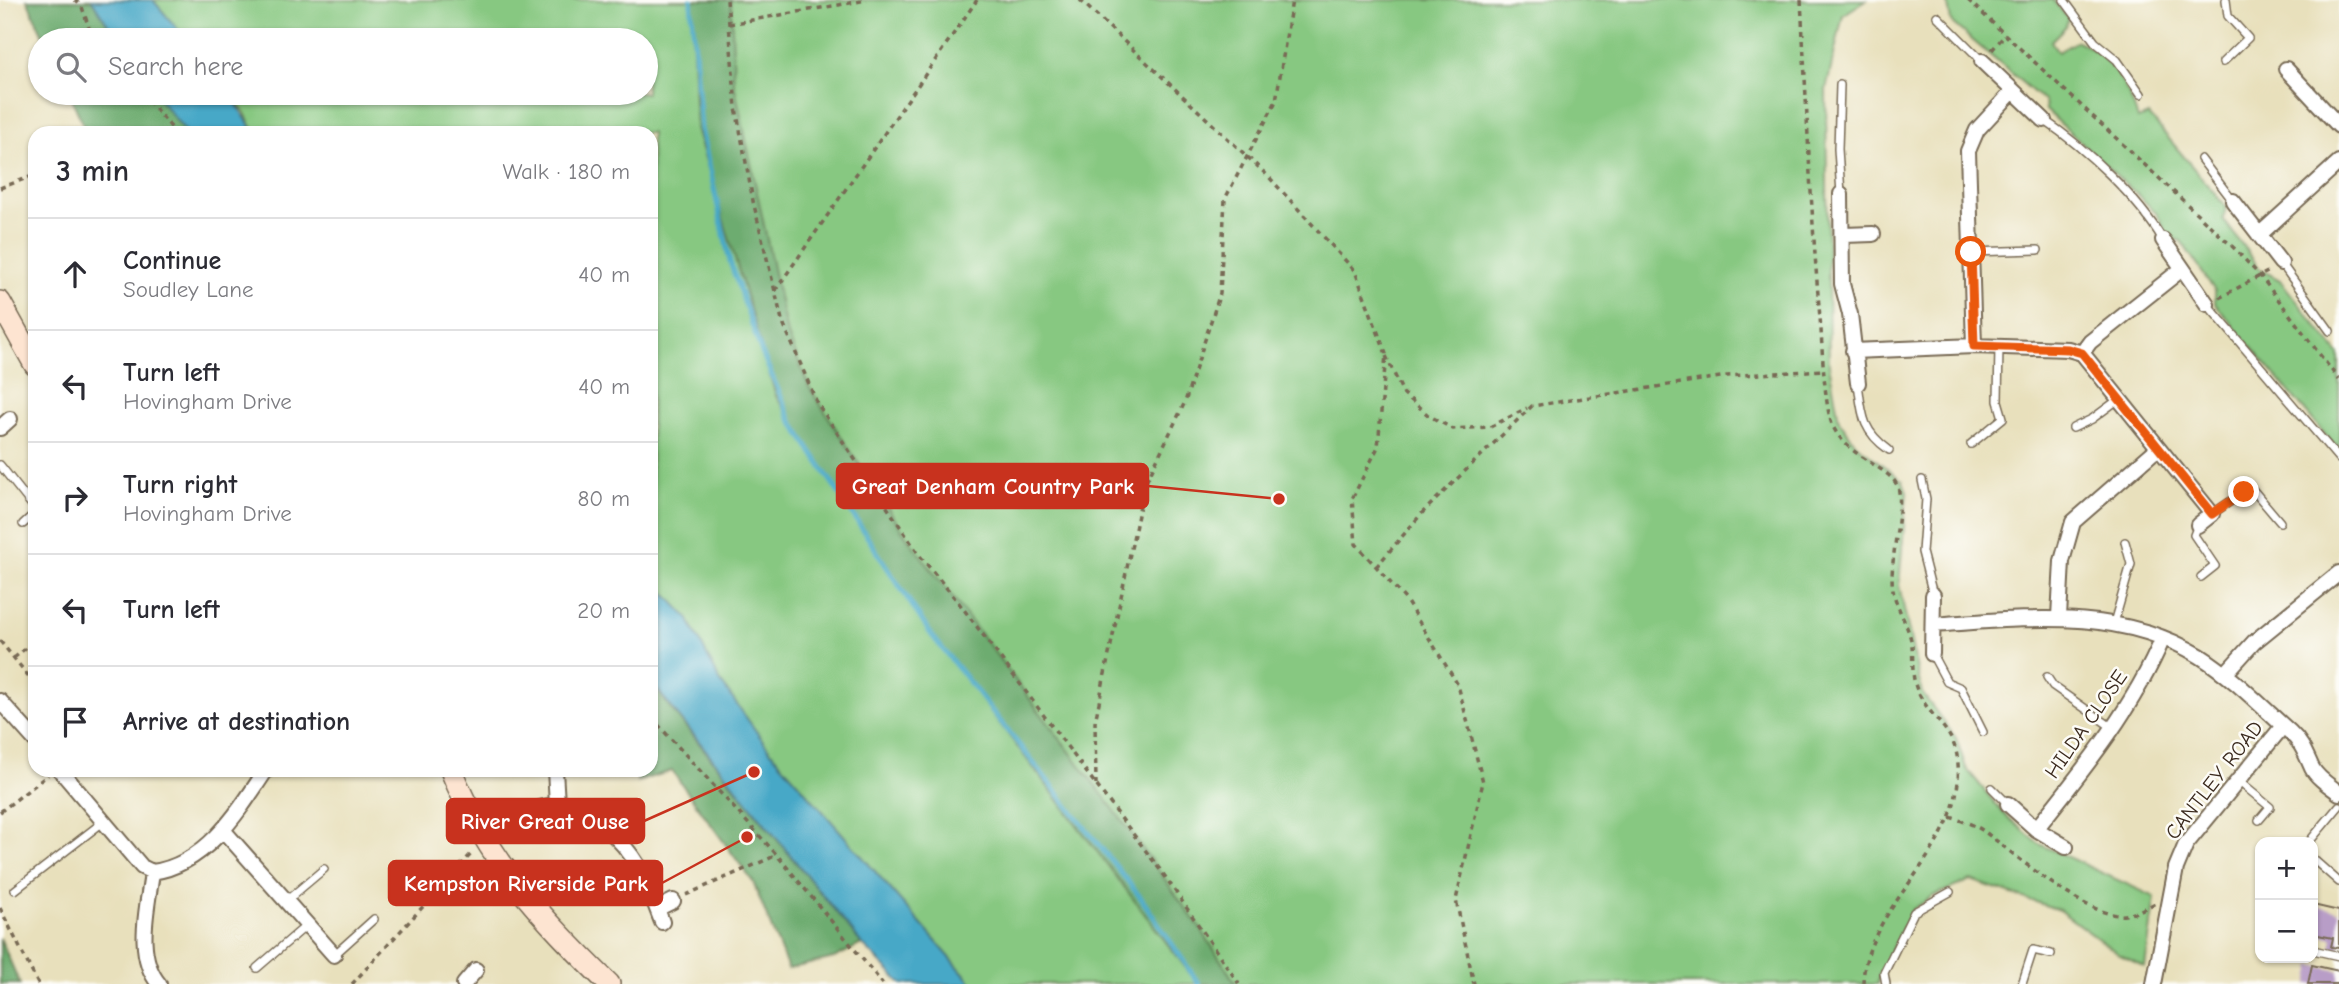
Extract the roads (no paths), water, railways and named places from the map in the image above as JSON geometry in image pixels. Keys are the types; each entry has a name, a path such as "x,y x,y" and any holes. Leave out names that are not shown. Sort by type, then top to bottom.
{"street":[{"path":"1982,61 2044,120"},
{"path":"2286,69 2339,126"},
{"path":"1974,346 1968,151 1977,130 2013,91"},
{"path":"2259,235 2339,162"},
{"path":"1841,194 1842,284 1850,314 1858,383"},
{"path":"2233,201 2281,263"},
{"path":"1843,235 1873,234"},
{"path":"2163,240 2207,304"},
{"path":"2082,353 2090,342 2182,269"},
{"path":"0,302 28,350"},
{"path":"1853,351 1974,346 2068,349 2082,353 2212,514 2198,525"},
{"path":"2059,617 2063,552 2073,522 2158,448"},
{"path":"2225,674 2254,642 2339,573"},
{"path":"1932,654 1933,595"},
{"path":"1933,625 2059,617 2114,623 2163,638 2202,657 2225,674 2301,742 2313,769 2339,793"},
{"name":"HILDA CLOSE","path":"2036,829 2113,728 2152,665 2163,638"},
{"path":"0,701 28,732"},
{"name":"CANTLEY ROAD","path":"2154,984 2176,868 2186,844 2283,726"},
{"path":"66,777 142,867 152,872 179,865 223,830 259,777"},
{"path":"454,777 484,838 535,911 609,984"},
{"path":"555,777 557,804"},
{"path":"484,838 536,809 557,804 578,808 628,852 639,868 659,915 673,901"},
{"path":"2008,804 2036,829 2066,847"},
{"path":"223,830 334,955"},
{"path":"152,872 145,952 148,966 159,984"},
{"path":"464,984 476,971"}],"lane":[{"path":"2064,0 2095,42 2117,60 2141,94"},
{"path":"2223,62 2248,38 2228,16 2226,0"},
{"path":"1937,16 1982,61"},
{"path":"1840,85 1838,149 1841,194"},
{"path":"2044,120 2064,134 2135,200 2163,240"},
{"path":"2201,159 2233,201"},
{"path":"1971,252 2038,250"},
{"path":"2281,263 2330,331"},
{"path":"2207,304 2339,459"},
{"path":"1971,444 2003,418 1998,401 1999,347"},
{"path":"1858,383 1862,415 1871,437 1889,450"},
{"path":"2073,428 2092,419 2119,399"},
{"path":"0,465 28,502"},
{"path":"1922,480 1926,499 1922,552 1933,595"},
{"path":"2212,514 2244,492 2253,490 2280,522"},
{"path":"23,524 28,519"},
{"path":"2198,525 2194,535 2197,543 2215,566 2201,577"},
{"path":"2114,623 2132,564 2125,542"},
{"path":"1932,654 1947,682 1961,688 1983,732"},
{"path":"2048,677 2053,686 2113,728"},
{"path":"2237,780 2270,807 2259,820"},
{"path":"1992,788 2008,804"},
{"path":"2313,837 2339,806"},
{"path":"15,890 103,822"},
{"path":"2318,863 2339,881"},
{"path":"286,901 324,869"},
{"path":"1886,984 1884,973 1914,912 1950,892"},
{"path":"334,955 374,919"},
{"path":"257,968 307,925"},
{"path":"2022,984 2033,950 2051,954"},
{"path":"2318,951 2339,956"}],"water":[{"path":"92,0 153,0 177,28 110,28"},
{"path":"164,105 237,105 250,126 181,126"},
{"path":"658,586 688,618 720,681 771,752 973,984 902,984 862,944 658,691"}],"waterway":[{"path":"691,0 701,129 730,262 760,348 791,420 930,633 1141,898 1199,984"}],"place":[{"name":"Great Denham Country Park","path":"1279,499"},
{"name":"River Great Ouse","path":"754,772"},
{"name":"Kempston Riverside Park","path":"747,837"}]}
